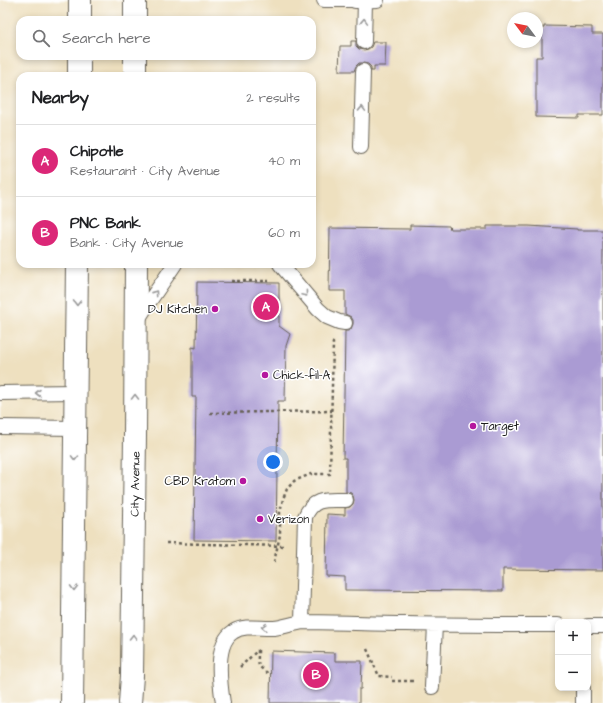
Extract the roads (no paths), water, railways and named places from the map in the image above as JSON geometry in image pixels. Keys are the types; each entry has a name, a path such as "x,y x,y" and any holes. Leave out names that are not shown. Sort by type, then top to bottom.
{"highway":[{"path":"80,0 80,16"},
{"path":"135,0 135,16"},
{"path":"79,60 79,72"},
{"path":"135,60 135,72"},
{"path":"72,703 77,268"},
{"name":"City Avenue","path":"130,703 132,676 136,268"},
{"path":"132,676 146,703"}],"lane":[{"path":"324,0 377,0"},
{"path":"358,0 364,42"},
{"path":"360,147 363,71"},
{"path":"136,323 148,302 172,268"},
{"path":"283,268 318,309 327,317 345,323"},
{"path":"0,393 76,392"},
{"path":"0,428 75,428"},
{"path":"302,622 305,517 308,509 318,502 324,500 346,500"},
{"path":"223,703 219,665 221,649 232,632 242,628 274,628 302,622 435,625 555,625"},
{"path":"432,687 435,625"},
{"path":"591,626 603,626"},
{"path":"583,691 583,703"}],"place":[{"name":"Chipotle","path":"266,307"},
{"name":"DJ Kitchen","path":"215,309"},
{"name":"Chick-fil-A","path":"265,375"},
{"name":"Target","path":"473,426"},
{"name":"CBD Kratom","path":"243,481"},
{"name":"Verizon","path":"260,519"},
{"name":"PNC Bank","path":"316,675"}]}
